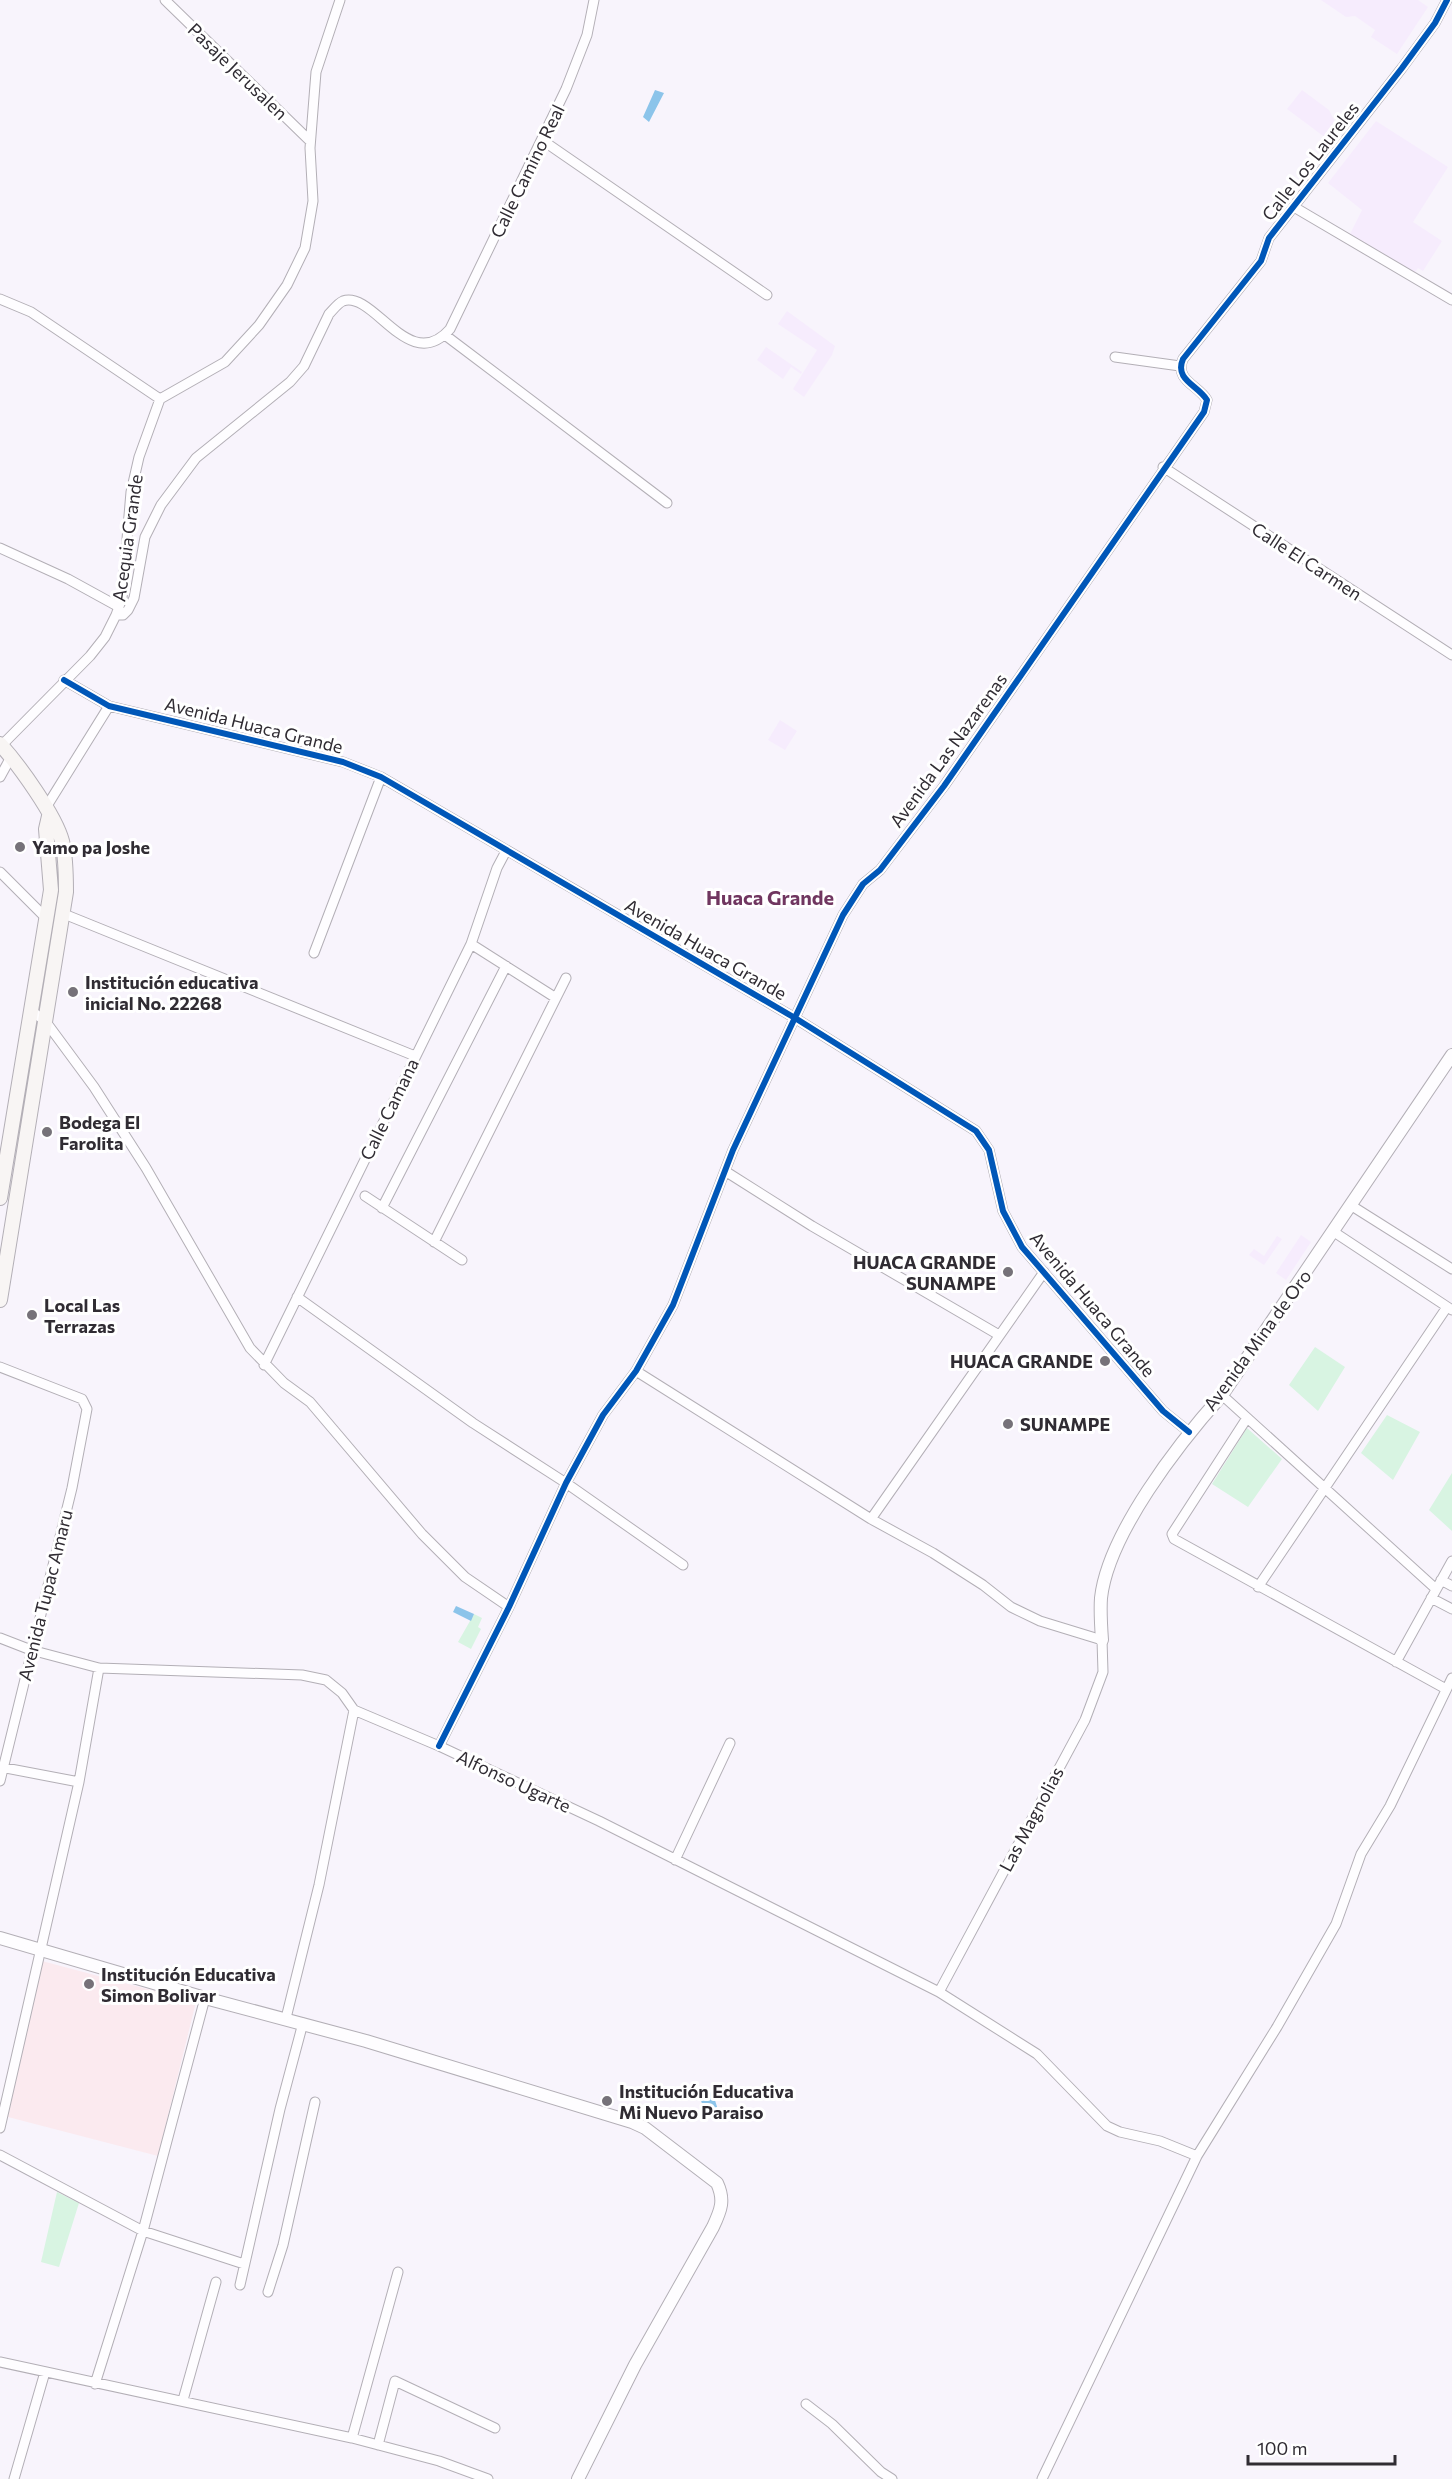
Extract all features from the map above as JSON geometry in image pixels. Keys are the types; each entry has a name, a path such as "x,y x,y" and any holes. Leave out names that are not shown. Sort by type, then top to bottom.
{"main road":[{"path":"0,1300 66,892 62,843 57,826 4,748"},
{"path":"0,1198 51,890 46,829 47,812"}],"street":[{"name":"Pasaje Jerusalen","path":"165,0 310,141"},
{"path":"0,299 31,312 160,399 225,362 259,325 287,285 305,248 313,201 310,141 316,72 340,0"},
{"name":"Calle Camino Real","path":"445,335 450,330 566,89 587,35 594,0"},
{"name":"Calle Los Laureles","path":"1180,368 1261,261 1269,238 1415,50 1435,23 1447,0"},
{"path":"542,140 767,295"},
{"path":"1294,207 1452,300"},
{"path":"0,548 68,579 117,611 128,610 134,598 145,537 161,505 196,458 290,382 304,366 329,314 343,301 352,301 369,310 403,337 415,342 428,343 445,335 667,503"},
{"path":"1114,357 1180,368"},
{"name":"Avenida Las Nazarenas","path":"439,1746 509,1607 566,1483 603,1415 636,1371 673,1305 725,1171 853,898 879,870 944,786 1207,404 1204,395 1186,380 1180,368"},
{"name":"Acequia Grande","path":"0,777 4,748 64,680 90,656 105,637 117,611 122,598 131,492 139,457 160,399"},
{"name":"Calle El Carmen","path":"1163,467 1452,655"},
{"name":"Avenida Huaca Grande","path":"64,680 109,706 343,762 381,777 795,1018 983,1138 989,1150 1003,1211 1022,1247 1163,1411 1190,1432"},
{"path":"47,812 109,706"},
{"path":"314,953 381,777"},
{"name":"Calle Camana","path":"264,1365 471,944 497,868 506,850"},
{"path":"0,872 47,919"},
{"path":"64,914 415,1056"},
{"path":"471,944 556,998"},
{"path":"382,1208 506,966"},
{"path":"434,1242 566,978"},
{"path":"32,1011 46,1022 94,1087 146,1168 250,1348 264,1365 310,1402 429,1541 465,1577 509,1607"},
{"name":"Avenida Mina de Oro","path":"1102,1640 1101,1598 1111,1560 1129,1524 1190,1432 1222,1395 1452,1055"},
{"path":"725,1171 812,1226 999,1335"},
{"path":"365,1197 462,1260"},
{"path":"1352,1206 1452,1269"},
{"path":"1258,1587 1449,1308 1334,1232"},
{"path":"871,1519 1044,1272"},
{"path":"297,1297 473,1423 566,1483 683,1565"},
{"name":"Avenida Tupac Amaru","path":"0,1367 82,1399 87,1409 72,1488 1,1768 0,1781"},
{"path":"636,1371 871,1519 933,1553 983,1585 1011,1607 1040,1621 1102,1640"},
{"path":"1222,1395 1452,1609"},
{"path":"1247,1418 1172,1534 1174,1539 1446,1689"},
{"path":"1396,1662 1452,1561"},
{"path":"1441,1580 1452,1586"},
{"name":"Alfonso Ugarte","path":"0,1638 31,1650 99,1668 302,1676 326,1680 342,1693 354,1710 439,1746 675,1860 939,1992 1038,2054 1107,2126 1197,2156"},
{"name":"Las Magnolias","path":"939,1992 1084,1720 1102,1672 1102,1640"},
{"path":"0,2128 79,1782 99,1668"},
{"path":"1042,2479 1197,2156 1277,2027 1336,1924 1361,1854 1390,1806 1452,1678"},
{"path":"286,2019 319,1885 354,1710"},
{"path":"675,1860 730,1743"},
{"path":"1,1768 79,1782"},
{"path":"0,1938 206,1998 303,2023 632,2122 645,2128 717,2183 723,2196 721,2209 713,2227 635,2365 578,2479"},
{"path":"95,2384 143,2231 206,1998"},
{"path":"240,2285 280,2109 303,2023"},
{"path":"267,2292 283,2245 315,2102"},
{"path":"0,2155 143,2231 244,2264"},
{"path":"352,2438 398,2272"},
{"path":"183,2400 216,2283"},
{"path":"0,2362 352,2438 439,2461 488,2479"},
{"path":"14,2479 45,2372"},
{"path":"378,2445 395,2381 495,2428"},
{"path":"806,2404 847,2437 879,2475 892,2479"}],"shaded area":[{"path":"1321,0 1418,0 1428,7 1397,54 1371,37 1375,30 1355,16 1346,17"},
{"path":"1302,90 1329,110 1334,120 1331,130 1344,140 1338,147 1287,109"},
{"path":"1376,121 1448,167 1413,222 1442,241 1423,271 1418,268 1413,275 1350,234 1362,210 1328,183"},
{"path":"787,311 835,346 832,355 804,397 793,389 817,350 778,324"},
{"path":"766,347 802,372 801,374 791,367 783,379 757,360"},
{"path":"780,720 797,731 785,750 768,740"},
{"path":"1301,1235 1311,1242 1286,1280 1276,1273"},
{"path":"1277,1236 1282,1239 1264,1265 1249,1255 1254,1249 1264,1256"},
{"path":"42,1961 196,2002 158,2156 8,2117"}],"green space":[{"path":"1315,1347 1345,1367 1318,1411 1289,1385"},
{"path":"1387,1415 1420,1432 1393,1480 1361,1453"},
{"path":"1247,1428 1282,1459 1248,1507 1212,1484"},
{"path":"1452,1473 1452,1531 1429,1510"},
{"path":"474,1614 482,1618 478,1627 481,1629 471,1649 458,1642"},
{"path":"57,2192 79,2203 59,2267 41,2262"}],"water":[{"path":"655,90 664,93 649,122 643,117"},
{"path":"456,1606 474,1614 471,1621 453,1612"},
{"path":"706,2090 713,2094 719,2113 714,2117 705,2114 700,2097"}],"cycle path":[{"path":"439,1746 509,1607 566,1483 603,1415 636,1371 673,1305 733,1150 843,915 863,884 880,870 944,786 1204,412 1207,400 1184,377 1181,366 1183,359 1261,261 1269,238 1402,68 1435,23 1447,0"},
{"path":"64,680 109,706 343,762 381,777 795,1018 976,1131 989,1150 1003,1211 1022,1247 1163,1411 1189,1432"}],"place":[{"name":"Yamo pa Joshe","path":"20,847"},
{"name":"Institución educativa inicial No. 22268","path":"73,992"},
{"name":"Bodega El Farolita","path":"47,1132"},
{"name":"HUACA GRANDE SUNAMPE","path":"1008,1272"},
{"name":"Local Las Terrazas","path":"32,1315"},
{"name":"HUACA GRANDE","path":"1105,1361"},
{"name":"SUNAMPE","path":"1008,1424"},
{"name":"Institución Educativa Simon Bolivar","path":"89,1984"},
{"name":"Institución Educativa Mi Nuevo Paraiso","path":"607,2101"}],"district":[{"name":"Huaca Grande","path":"770,897"}]}
